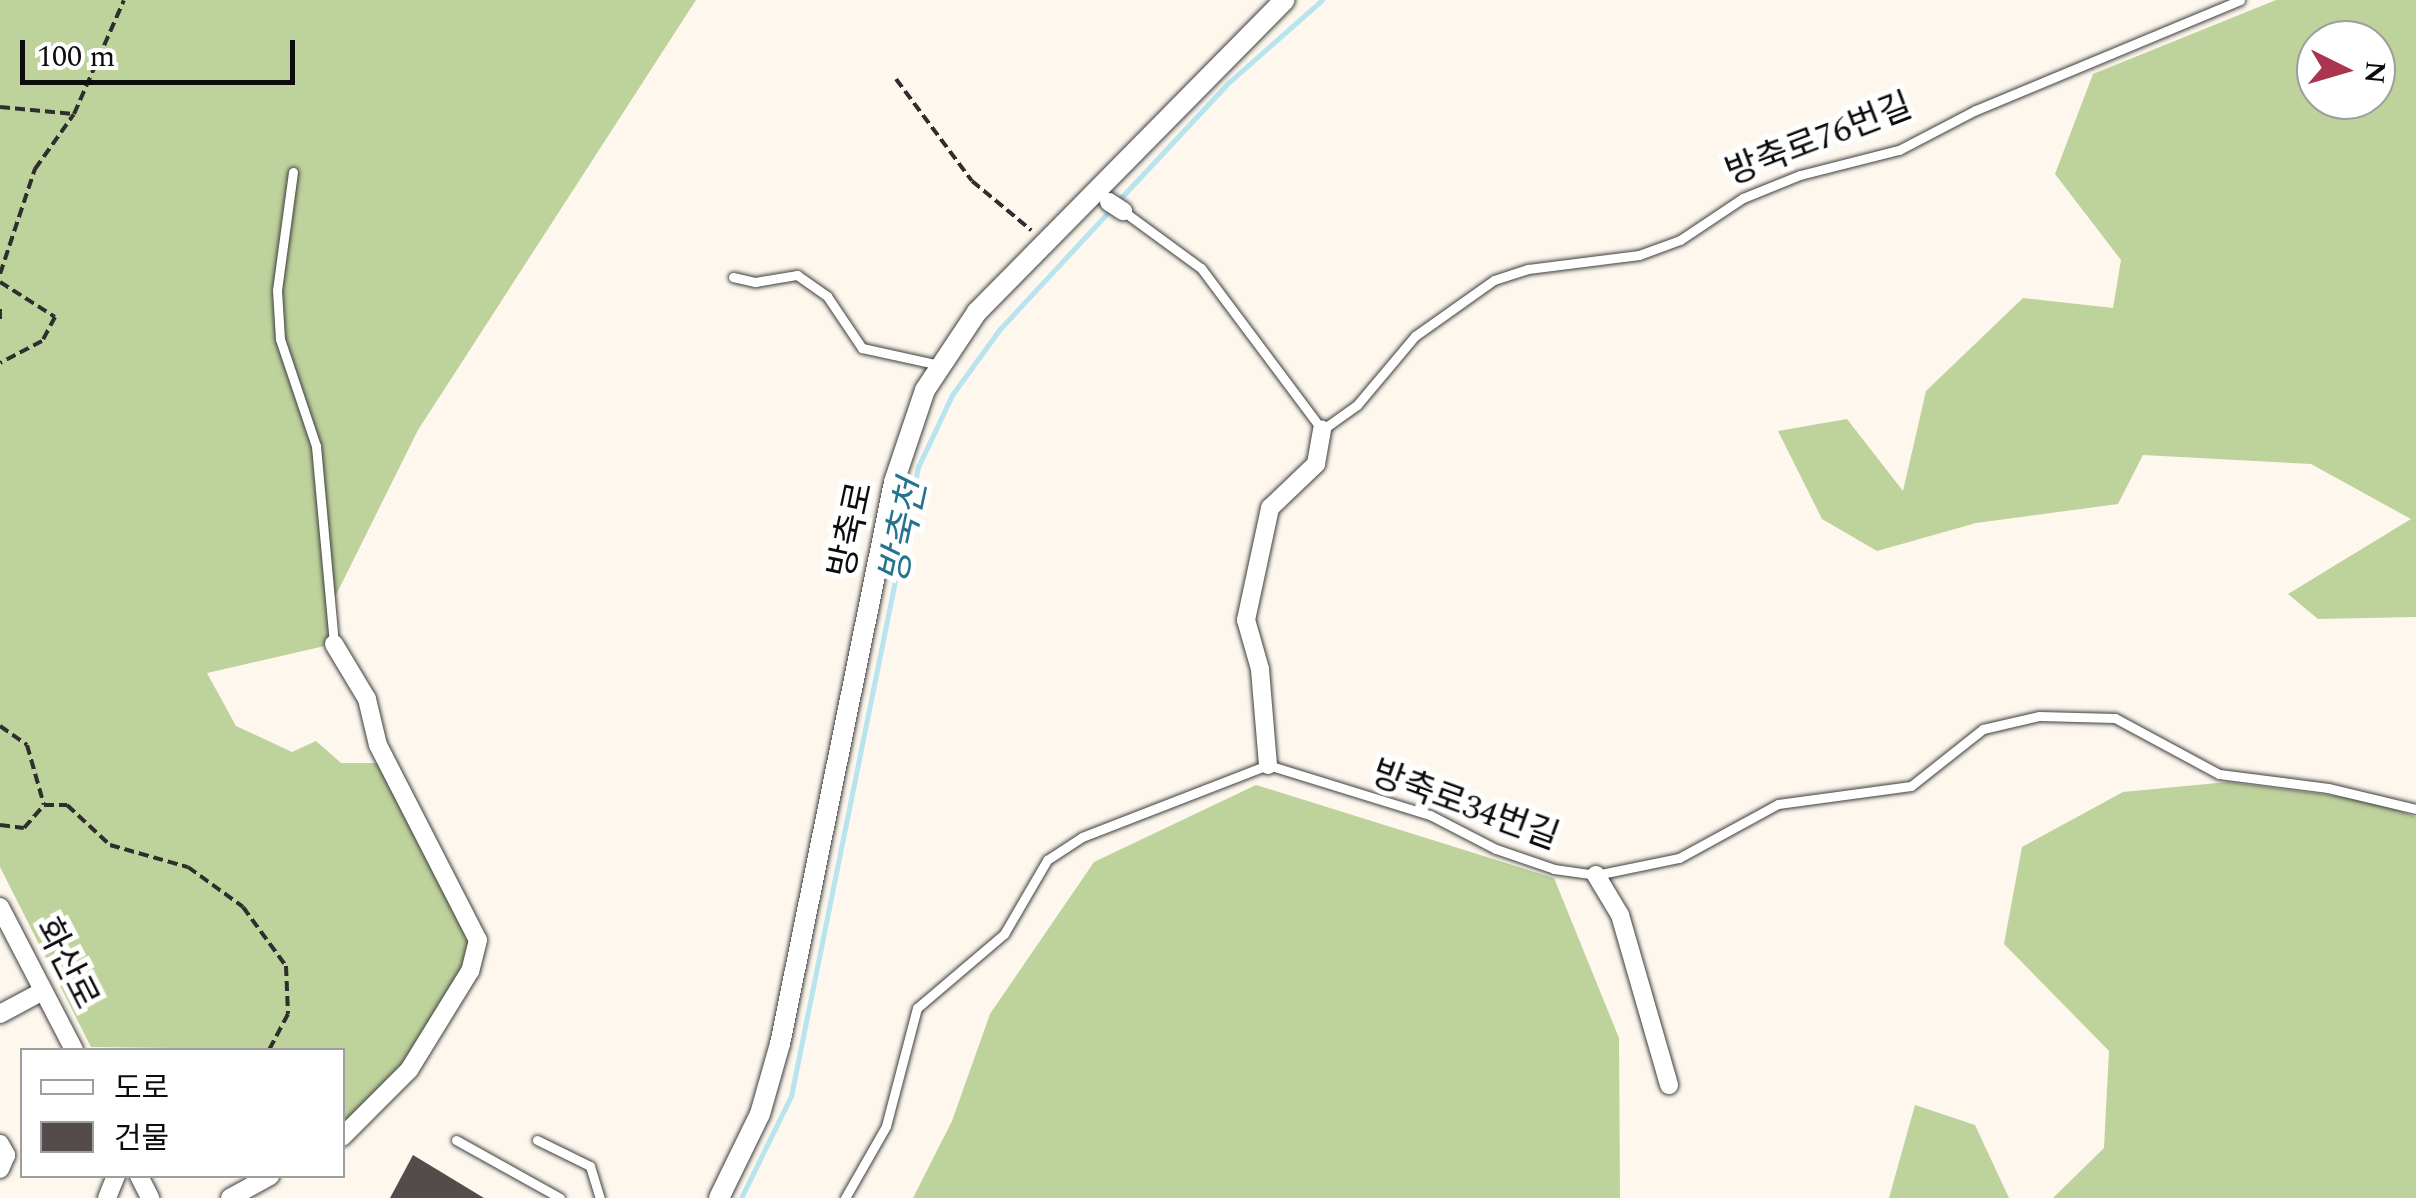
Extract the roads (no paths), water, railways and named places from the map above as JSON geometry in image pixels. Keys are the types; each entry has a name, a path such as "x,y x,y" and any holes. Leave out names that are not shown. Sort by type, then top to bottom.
{"street":[{"name":"방축로","path":"719,1198 760,1114 780,1044 894,482 908,432 940,365 977,312 1046,242 1108,203 1285,0"},
{"path":"1268,765 1260,669 1246,620 1270,508 1316,464 1322,430"},
{"path":"334,644 367,700 378,745 478,940 470,970 409,1070 345,1134"},
{"path":"1596,875 1620,915 1669,1085"},
{"name":"화산로","path":"0,907 73,1048"},
{"path":"0,1014 44,991"},
{"path":"230,1198 266,1178"}],"lane":[{"name":"방축로76번길","path":"1322,430 1356,406 1415,336 1494,280 1528,268 1638,255 1680,240 1772,186 1900,150 1976,110 2080,72 2240,0"},
{"path":"292,172 277,290 280,339 316,446 334,644"},
{"path":"1108,203 1175,243 1200,268 1322,430"},
{"path":"732,277 755,282 798,274 827,296 862,348 940,365"},
{"name":"방축로34번길","path":"1268,765 1430,815 1496,849 1554,869 1596,875 1679,858 1778,804 1911,786 1984,728 2039,716 2115,718 2220,774 2328,788 2416,808"},
{"path":"844,1198 886,1126 917,1008 1004,934 1047,860 1082,837 1268,765"},
{"path":"456,1140 560,1198"},
{"path":"536,1140 590,1166 600,1198"}],"waterway":[{"name":"방축천","path":"1118,201 1227,84 1322,0"},
{"name":"방축천","path":"741,1198 791,1096 918,467 952,395 999,330 1111,209"}]}
